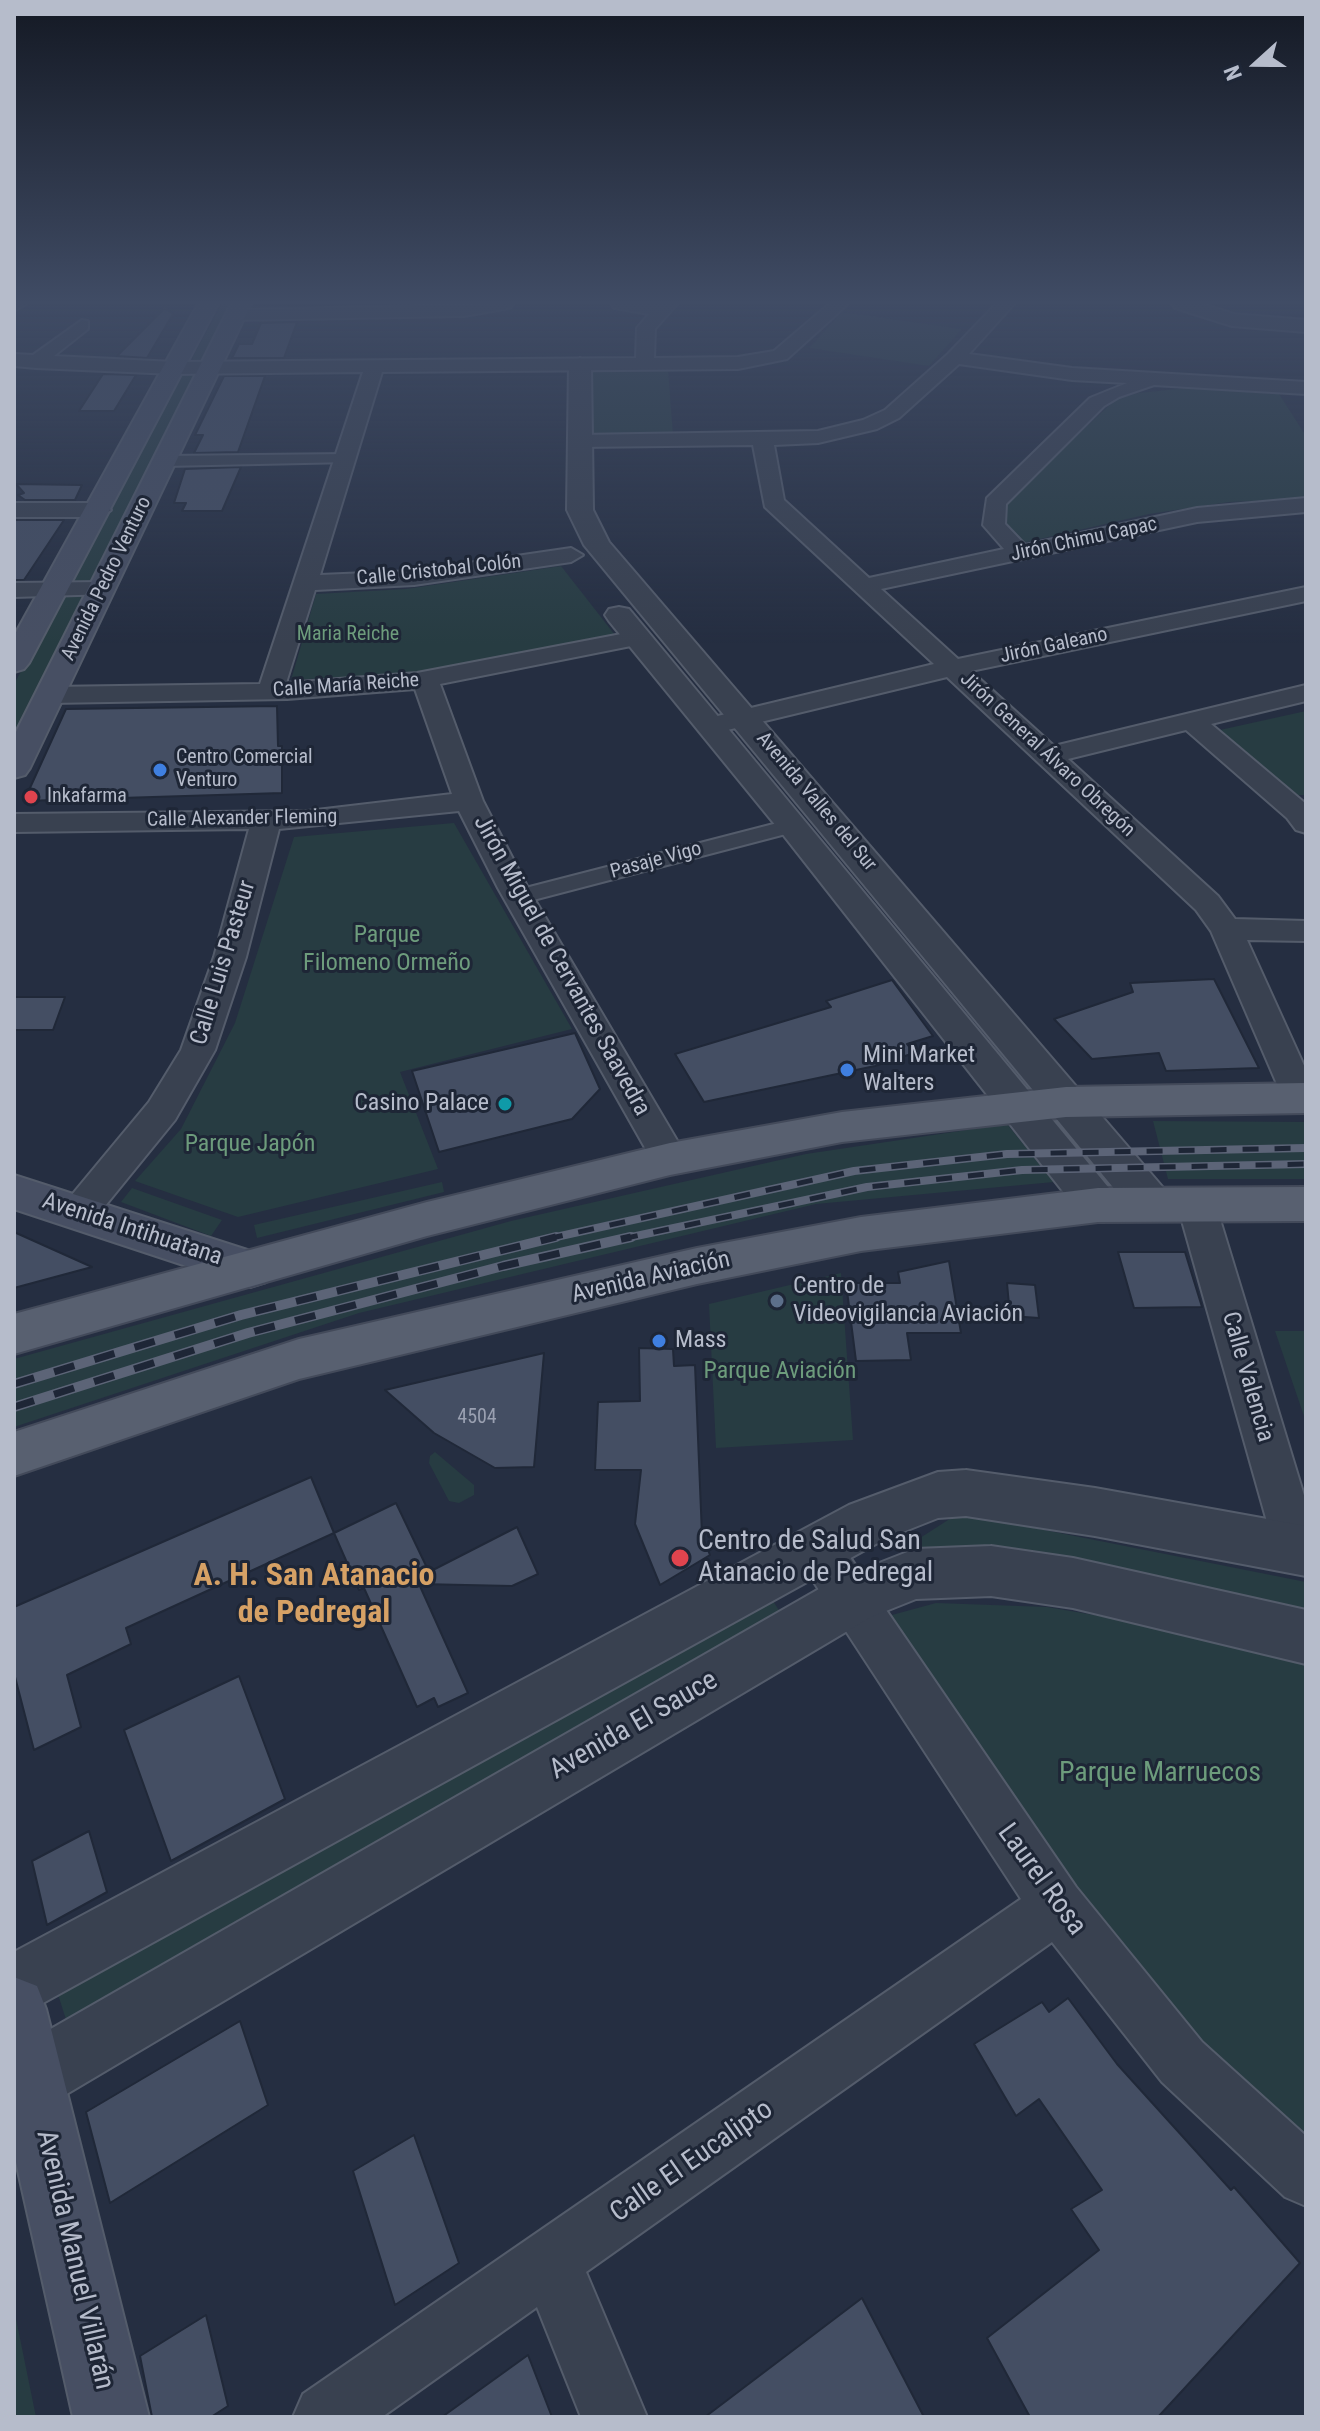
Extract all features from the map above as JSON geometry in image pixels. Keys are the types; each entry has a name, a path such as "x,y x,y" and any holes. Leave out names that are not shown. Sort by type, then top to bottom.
{"main road":[{"name":"Avenida Pedro Venturo","path":"14,663 148,417"},
{"name":"Avenida Pedro Venturo","path":"14,768 187,417"},
{"path":"14,1334 670,1159 842,1127 1066,1102 1304,1098"},
{"name":"Avenida Intihuatana","path":"14,1192 250,1269"},
{"name":"Avenida Aviación","path":"14,1454 299,1359 697,1266 861,1234 1098,1205 1150,1202 1306,1204"},
{"name":"Avenida Manuel Villarán","path":"14,2009 22,2082 111,2417"}],"street":[{"path":"271,691 359,417"},
{"name":"Avenida Valles del Sur","path":"561,417 553,510 557,531 571,555 637,638 728,722 1066,1102 1150,1202"},
{"name":"Avenida Valles del Sur","path":"575,417 579,441 580,510 586,527 728,722 793,825 1098,1205"},
{"path":"579,441 763,441 818,437 870,425 885,417"},
{"path":"1020,553 994,525 995,503 1082,417"},
{"name":"Jirón General Álvaro Obregón","path":"763,441 773,502 1207,903 1226,929 1304,1098"},
{"path":"165,461 346,459"},
{"name":"Jirón Chimu Capac","path":"863,586 1197,515 1306,505"},
{"path":"14,510 100,510"},
{"name":"Calle Cristobal Colón","path":"307,583 414,578 571,555"},
{"path":"14,590 102,589"},
{"name":"Jirón Galeano","path":"728,722 953,669 1306,594"},
{"name":"Calle María Reiche","path":"50,695 271,691 425,680 637,638"},
{"name":"Jirón Miguel de Cervantes Saavedra","path":"425,680 469,801 518,897 670,1159"},
{"path":"1048,756 1306,693"},
{"path":"1190,720 1303,816"},
{"name":"Calle Alexander Fleming","path":"14,823 266,821 367,815 469,801"},
{"name":"Calle Luis Pasteur","path":"79,1212 162,1111 198,1050 226,971 266,821"},
{"name":"Pasaje Vigo","path":"518,897 793,825"},
{"path":"1226,929 1306,931"},
{"name":"Calle Valencia","path":"1196,1203 1302,1551"},
{"path":"14,1987 818,1549 903,1507 938,1495 966,1493 1095,1512 1302,1551"},
{"name":"Laurel Rosa","path":"818,1549 1057,1906 1182,2062 1306,2176"},
{"name":"Avenida El Sauce","path":"22,2082 852,1599 915,1574 991,1571 1073,1583 1306,1637"},
{"name":"Calle El Eucalipto","path":"326,2417 1057,1906"},
{"path":"550,2262 614,2417"}],"green space":[{"path":"152,417 177,417 99,583 66,584"},
{"path":"592,417 672,417 673,434 592,435"},
{"path":"1096,417 1294,417 1306,436 1306,499 1229,502 1149,514 1022,543 1001,520 1003,506"},
{"name":"Maria Reiche","path":"561,566 615,635 416,673 291,680 316,594 406,589"},
{"path":"88,592 14,743 14,684 65,593"},
{"path":"1306,711 1306,795 1298,795 1220,730"},
{"name":"Parque Filomeno Ormeño","path":"454,823 572,1029 400,1072 438,1169 238,1217 135,1181 181,1129 235,1023 294,837"},
{"path":"1153,1121 1306,1122 1306,1179 1168,1179"},
{"path":"1007,1124 1054,1182 816,1204 359,1313 14,1427 14,1359 511,1221 806,1154"},
{"path":"442,1182 444,1192 257,1238 254,1225"},
{"path":"132,1188 222,1220 211,1236 121,1202"},
{"name":"Parque Aviación","path":"841,1273 853,1440 716,1448 709,1304"},
{"path":"1275,1331 1306,1331 1306,1422"},
{"path":"435,1452 474,1485 474,1495 459,1503 449,1501 429,1463 430,1456"},
{"path":"959,1513 1306,1582 1306,1612 913,1552 920,1538"},
{"path":"773,1601 784,1618 69,2029 56,1988"},
{"name":"Parque Marruecos","path":"936,1603 1047,1607 1306,1651 1306,2148 1190,2042 892,1642 892,1615"},
{"path":"14,2309 36,2417 14,2417"}],"building":[{"path":"204,417 250,417 238,452 194,453 203,435 195,435"},
{"path":"241,467 222,511 182,511 186,503 174,503 185,469"},
{"path":"16,484 82,485 75,500 25,500 18,495 24,493"},
{"path":"15,520 64,520 24,580 14,580"},
{"name":"Centro Comercial Venturo","path":"277,706 278,746 282,746 282,793 24,801 66,709"},
{"path":"1214,979 1259,1068 1166,1071 1159,1053 1092,1059 1054,1019 1133,992 1130,983"},
{"path":"892,980 933,1036 907,1044 914,1053 875,1066 704,1102 675,1054 831,1007 826,1001"},
{"path":"14,997 65,997 53,1030 14,1030"},
{"name":"Casino Palace","path":"575,1033 600,1089 572,1119 439,1152 412,1071"},
{"path":"14,1232 92,1267 14,1288"},
{"path":"1118,1252 1185,1252 1202,1307 1134,1308"},
{"path":"949,1261 961,1333 907,1333 911,1360 856,1361 846,1283 900,1283 898,1272"},
{"path":"1007,1283 1035,1285 1039,1318 1010,1316"},
{"path":"639,1348 673,1349 674,1366 695,1365 702,1535 710,1555 660,1585 635,1524 641,1470 595,1470 598,1402 640,1401"},
{"path":"544,1353 534,1467 495,1468 434,1433 385,1390"},
{"path":"311,1477 334,1533 126,1628 131,1644 67,1675 81,1727 34,1750 14,1673 14,1607"},
{"path":"396,1503 429,1572 517,1527 538,1574 512,1586 419,1584 468,1693 438,1707 434,1698 417,1707 364,1588 359,1590 334,1533"},
{"path":"239,1676 285,1799 171,1861 124,1730"},
{"path":"89,1831 107,1892 47,1925 32,1861"},
{"path":"1068,1998 1117,2064 1231,2190 1234,2187 1300,2263 1158,2417 1030,2417 987,2338 1099,2250 1071,2209 1102,2190 1039,2099 1016,2116 974,2044 1042,2002 1049,2012"},
{"path":"240,2021 268,2105 110,2203 86,2112"},
{"path":"414,2135 459,2263 395,2305 353,2171"},
{"path":"862,2298 924,2417 705,2417"},
{"path":"206,2315 228,2406 211,2417 152,2417 140,2356"},
{"path":"528,2355 552,2417 442,2417"}],"railway":[{"path":"556,1237 854,1171 1007,1154 1306,1148"},
{"path":"625,1238 867,1187 1022,1170 1306,1164"},
{"path":"14,1384 241,1315 556,1237"},
{"path":"547,1239 556,1237"},
{"path":"625,1238 631,1237"},
{"path":"14,1407 248,1333 503,1266 625,1238"}],"place":[{"name":"Centro Comercial Venturo","path":"160,770"},
{"name":"Inkafarma","path":"31,797"},
{"name":"Mini Market Walters","path":"847,1070"},
{"name":"Casino Palace","path":"505,1104"},
{"name":"Centro de Videovigilancia Aviación","path":"777,1301"},
{"name":"Mass","path":"659,1341"},
{"name":"Centro de Salud San Atanacio de Pedregal","path":"680,1558"}],"district":[{"name":"A. H. San Atanacio de Pedregal","path":"314,1596"}],"park label":[{"name":"Parque Japón","path":"250,1145"}]}
